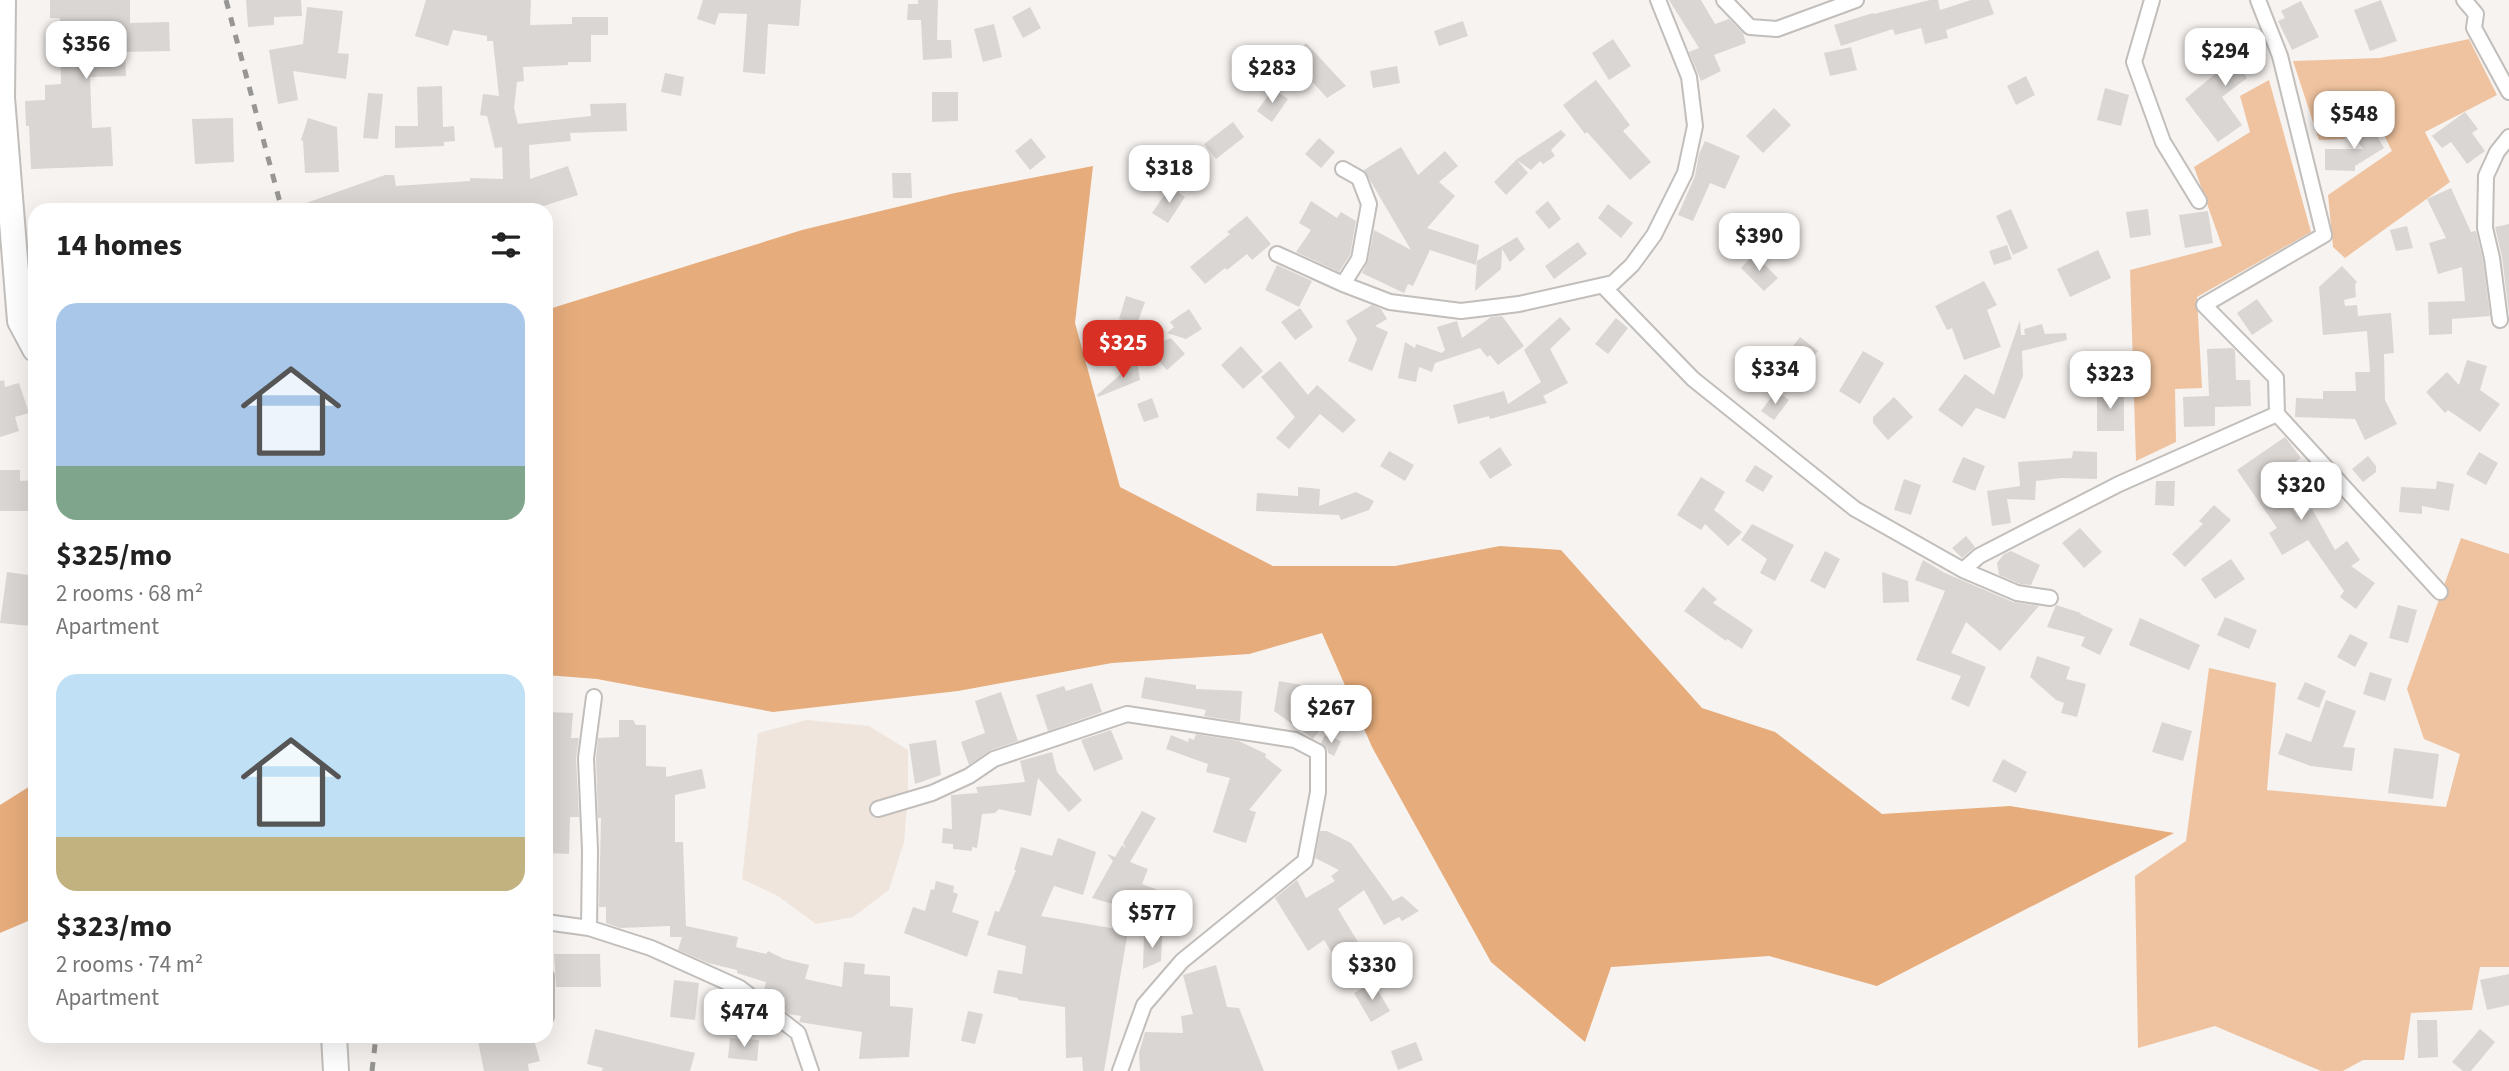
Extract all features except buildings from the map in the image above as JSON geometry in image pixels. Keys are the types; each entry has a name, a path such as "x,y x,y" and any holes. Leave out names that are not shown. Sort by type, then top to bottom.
{"highway":[{"path":"3,0 2,98 20,321 28,336"},
{"path":"334,1043 336,1071"}],"street":[{"path":"1277,254 1390,302 1461,311 1519,304 1613,283 1632,265 1654,235 1685,173 1695,126 1689,77 1658,0"},
{"path":"1724,0 1750,27 1777,29 1856,0"},
{"path":"2152,0 2134,62 2163,142 2199,201"},
{"path":"2258,0 2280,56 2324,235 2204,305 2276,378 2277,414 2440,592"},
{"path":"2464,0 2476,14 2474,28 2509,92"},
{"path":"2500,320 2485,228 2486,176 2497,152 2509,137"},
{"path":"1343,169 1359,178 1369,204 1359,259 1343,284"},
{"path":"1603,286 1693,379 1855,509 1963,570 2017,593 2050,598"},
{"path":"1963,570 1979,556 2119,484 2277,414"},
{"path":"589,928 590,850 586,758 594,697"},
{"path":"877,809 932,793 970,776 994,759 1127,714 1295,740 1318,752 1318,792 1305,861 1182,961 1144,1005 1120,1071"},
{"path":"553,923 589,928 651,948 740,988 798,1033 811,1071"}],"shaded area":[{"path":"2469,39 2497,95 2425,132 2450,182 2345,258 2333,247 2328,195 2392,151 2375,117 2346,120 2345,139 2319,140 2293,61 2380,58"},
{"path":"2269,80 2311,232 2197,297 2202,388 2175,389 2176,442 2136,461 2130,270 2222,246 2194,167 2250,132 2240,96"},
{"path":"1093,166 1075,323 1120,487 1273,566 1395,566 1500,546 1561,550 1702,708 1775,732 1882,814 2010,806 2174,833 1877,986 1769,956 1611,967 1585,1042 1491,962 1372,747 1322,633 1249,654 1112,663 958,691 773,712 597,679 553,676 553,308 802,230 955,193"},
{"path":"2461,538 2509,554 2509,967 2480,967 2472,1010 2411,1013 2404,1060 2363,1060 2343,1071 2321,1071 2215,1026 2138,1048 2135,876 2186,841 2209,668 2276,683 2267,790 2446,807 2460,754 2424,739 2407,689"},
{"path":"807,720 869,726 908,750 904,842 889,890 853,917 816,924 778,896 742,879 758,733"},
{"path":"28,787 28,921 0,933 0,805"}],"railway":[{"path":"226,0 280,203"},
{"path":"372,1071 375,1043"}]}
